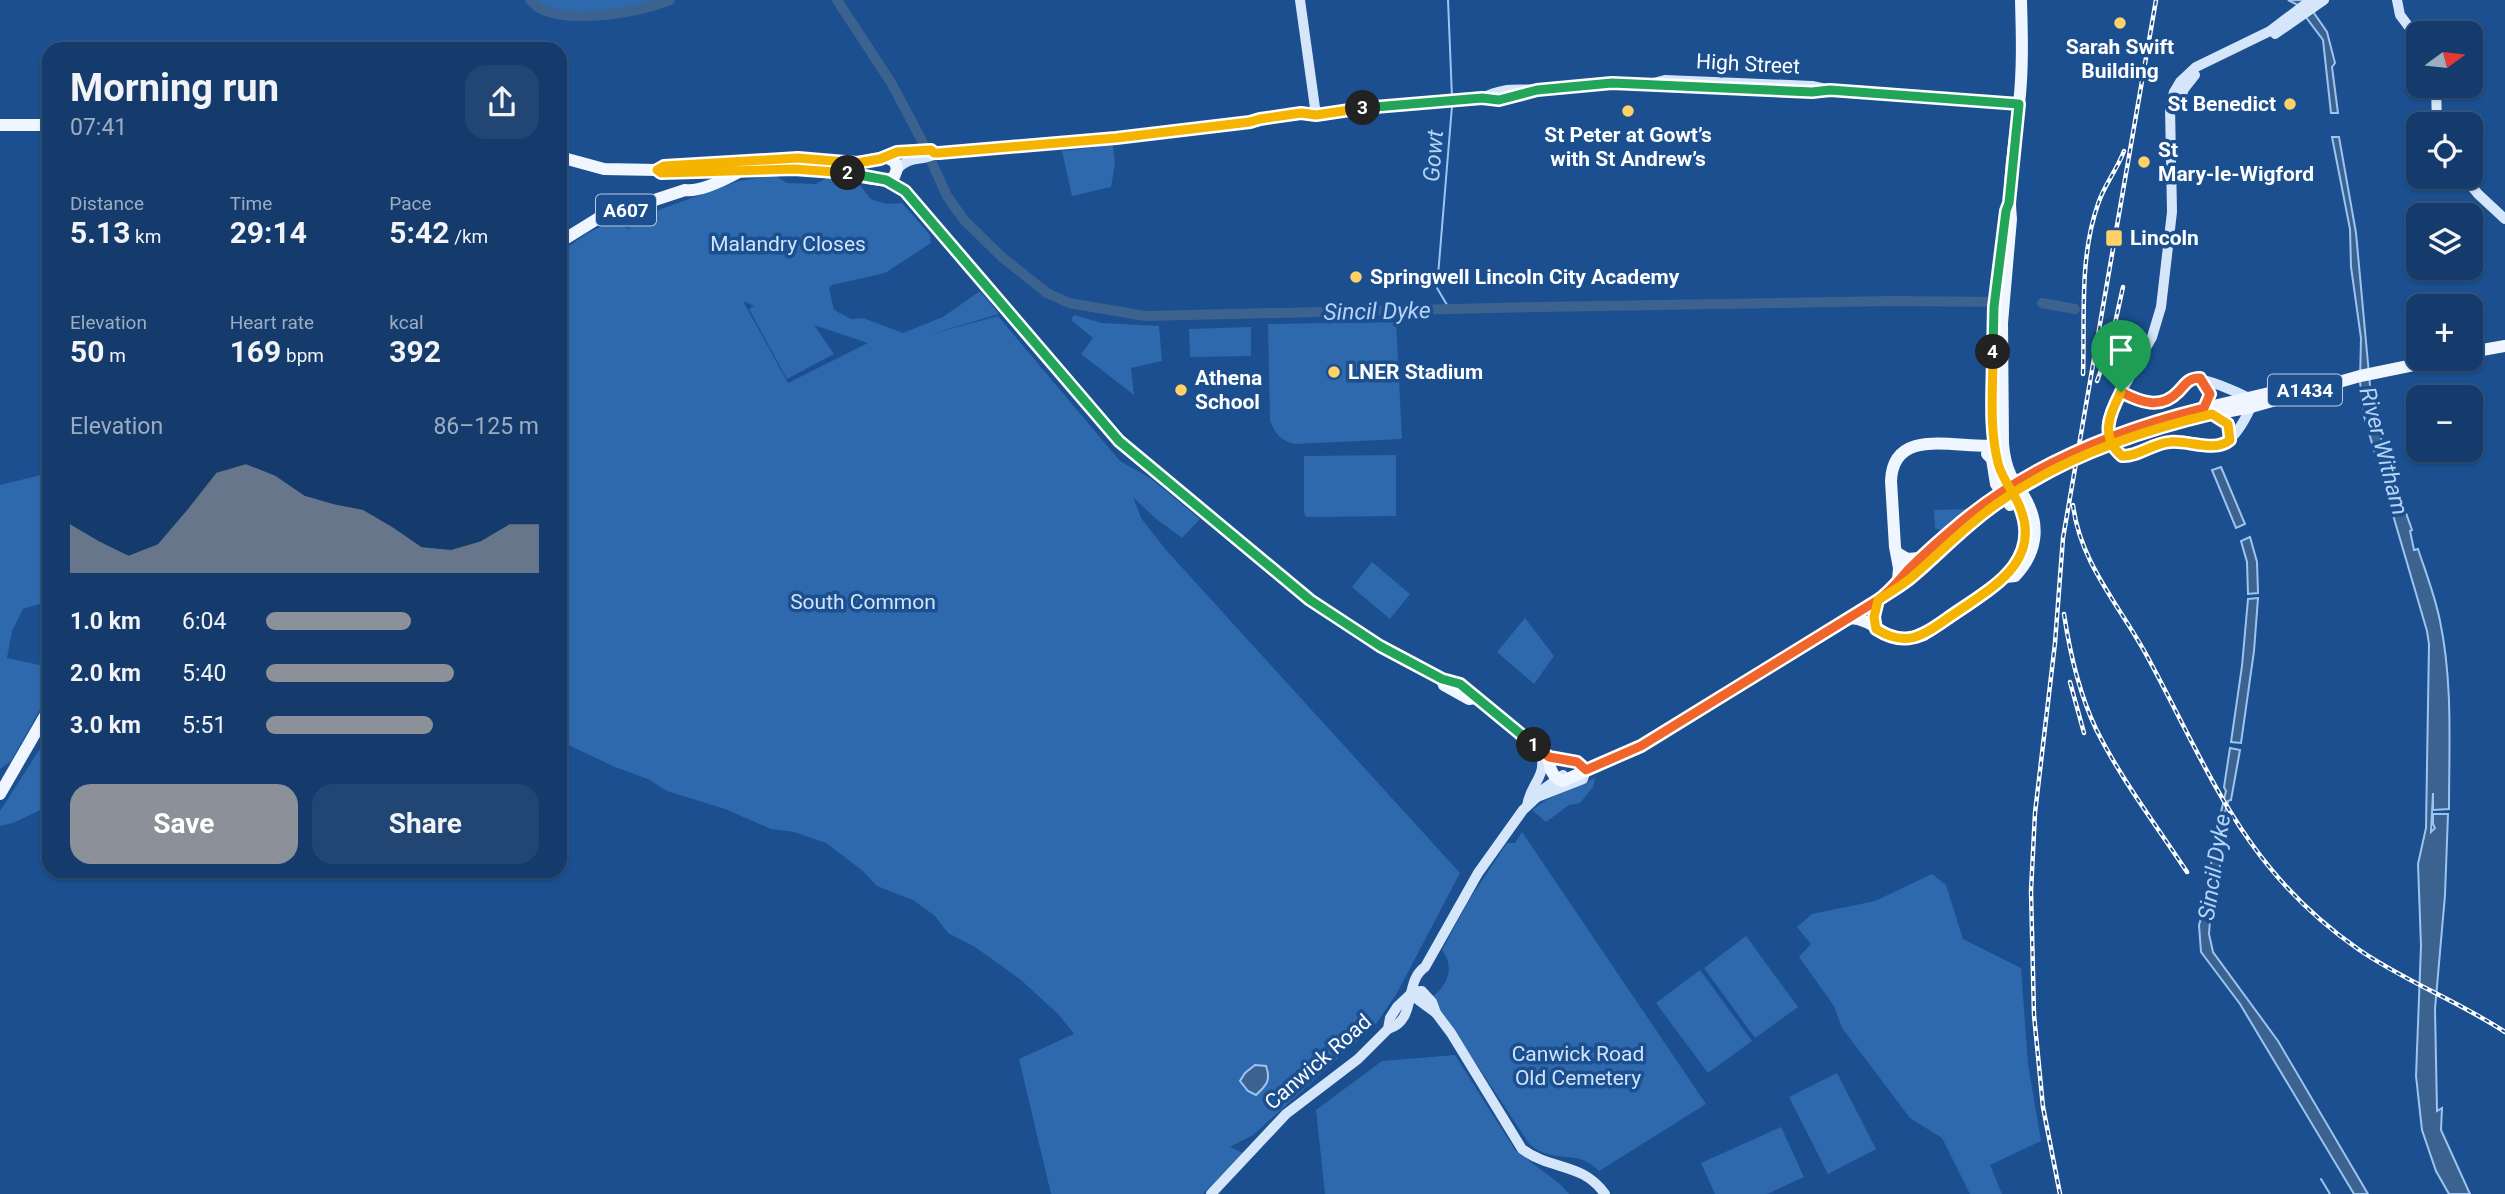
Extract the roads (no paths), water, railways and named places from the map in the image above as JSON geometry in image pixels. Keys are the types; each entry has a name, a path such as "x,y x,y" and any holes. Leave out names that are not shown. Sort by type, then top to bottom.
{"main road":[{"path":"657,170 661,166 704,167 737,172 794,169 890,175 909,159 931,150 936,153 1116,138 1301,113 1316,115 1300,0"},
{"path":"2006,577 2015,576 2023,567 2032,552 2036,537 2032,513 1997,450 1993,432 2006,211 2019,104 2021,0"},
{"path":"2121,392 2138,401 2158,403 2177,393 2188,380 2200,378 2250,402 2230,440 2218,446 2163,442 2122,456 2115,450 2107,428 2108,417 2121,392 2157,324 2164,287 2172,203 2170,121 2184,89 2195,76 2258,44 2312,3 2324,0"},
{"path":"2397,0 2401,16 2406,23"},
{"name":"High Street","path":"1316,115 1446,100 1511,98 1537,90 1590,84 1649,83 1812,92 1830,90 2019,104"},
{"path":"0,125 42,125"},
{"path":"567,159 604,169 673,173 704,167 798,158 857,163 897,152 919,154"},
{"path":"882,158 874,168 876,174 890,175 905,191 1119,441 1310,600 1380,646 1442,679 1457,681 1544,754 1577,762 1586,770"},
{"path":"882,158 893,160 890,175"},
{"name":"A607","path":"682,191 704,167"},
{"name":"A607","path":"567,237 597,219 708,185 737,172"},
{"name":"A607","path":"673,173 680,181 682,191"},
{"path":"2475,189 2505,219"},
{"path":"2483,343 2505,340"},
{"path":"2483,350 2505,346"},
{"name":"A1434","path":"1895,585 1911,578 1984,504 2034,472 2100,440 2406,359"},
{"name":"A1434","path":"2365,371 2406,365"},
{"path":"2200,378 2210,394 2208,411 2228,424 2230,440"},
{"path":"1895,585 1897,553 1891,481 1893,463 1901,452 1997,450"},
{"path":"1850,618 1866,622 1898,639 1914,638 1924,635 2006,577 2022,552 2019,524 1996,484 1993,459 1997,450"},
{"name":"A1434","path":"1558,782 1641,746 1850,618 1878,600 1920,558 1938,548"},
{"path":"1897,553 1907,559 1920,558"},
{"path":"1876,629 1874,617 1878,600"},
{"path":"0,794 42,721"},
{"path":"1544,754 1558,782"},
{"path":"1527,806 1529,793 1542,772 1544,754"},
{"name":"Canwick Road","path":"1211,1194 1296,1105 1358,1059 1388,1028 1390,1018 1403,999 1413,992 1415,978 1425,967 1478,873 1527,806 1542,789 1558,782"},
{"path":"1413,992 1422,991 1432,1002 1436,1013 1522,1149 1536,1159 1580,1172 1596,1181 1605,1194"}],"water":[{"path":"2288,0 2305,0 2327,32 2335,63 2332,67 2338,113 2331,113 2323,40 2296,4"},
{"path":"2332,137 2339,137 2356,233 2372,407 2412,530 2414,550 2418,549 2433,594 2444,644 2449,715 2449,809 2433,810 2433,793 2431,832 2435,828 2433,814 2448,814 2445,895 2435,1009 2437,1111 2442,1108 2441,1130 2470,1194 2449,1194 2436,1171 2422,1130 2416,1076 2421,946 2418,864 2426,828 2429,644 2364,416 2360,382 2361,338 2351,267 2350,229"},
{"path":"2221,467 2245,524 2236,528 2212,470"},
{"path":"2250,537 2257,562 2258,593 2248,594 2247,562 2241,541"},
{"path":"2258,598 2254,651 2241,743 2231,742 2248,599"},
{"path":"2230,748 2240,750 2231,800 2228,801 2224,817 2227,826 2210,920 2209,934 2213,952 2278,1041 2368,1194 2354,1194 2240,1004 2201,952 2199,925 2226,791 2224,787"},
{"path":"1255,1065 1266,1066 1268,1075 1265,1085 1256,1095 1248,1091 1240,1081"}],"waterway":[{"name":"River Witham","path":"530,0 541,9 573,16 607,15 670,0"},
{"name":"Sincil Dyke","path":"837,0 892,84 947,196 964,220 1003,258 1047,293 1069,303 1145,316 1893,301 2002,302"},
{"name":"Gowt","path":"1448,0 1452,97"},
{"name":"Gowt","path":"1450,310 1437,288 1452,106"},
{"name":"Sincil Dyke","path":"2042,303 2075,309"},
{"path":"2321,1179 2330,1194"}],"railway":[{"path":"2060,1194 2043,1107 2034,1015 2031,891 2035,813 2055,643 2063,538 2156,0"},
{"path":"2083,374 2084,288 2088,245 2101,197 2124,151"},
{"path":"2097,381 2110,346 2123,287"},
{"path":"2073,505 2077,526 2092,565 2147,656 2211,779 2257,852 2285,886 2318,918 2358,949 2505,1032"},
{"path":"2064,614 2076,673 2096,729 2128,784 2187,872"},
{"path":"2070,682 2084,733"}],"place":[{"name":"Sarah Swift Building","path":"2120,23"},
{"name":"St Benedict","path":"2290,104"},
{"name":"St Peter at Gowt’s with St Andrew’s","path":"1628,111"},
{"name":"St Mary-le-Wigford","path":"2144,162"},
{"name":"Lincoln","path":"2114,238"},
{"name":"Springwell Lincoln City Academy","path":"1356,277"},
{"name":"LNER Stadium","path":"1334,372"},
{"name":"Athena School","path":"1181,390"}],"park label":[{"name":"Malandry Closes","path":"788,244"},
{"name":"South Common","path":"863,602"},
{"name":"Canwick Road Old Cemetery","path":"1578,1066"}]}
